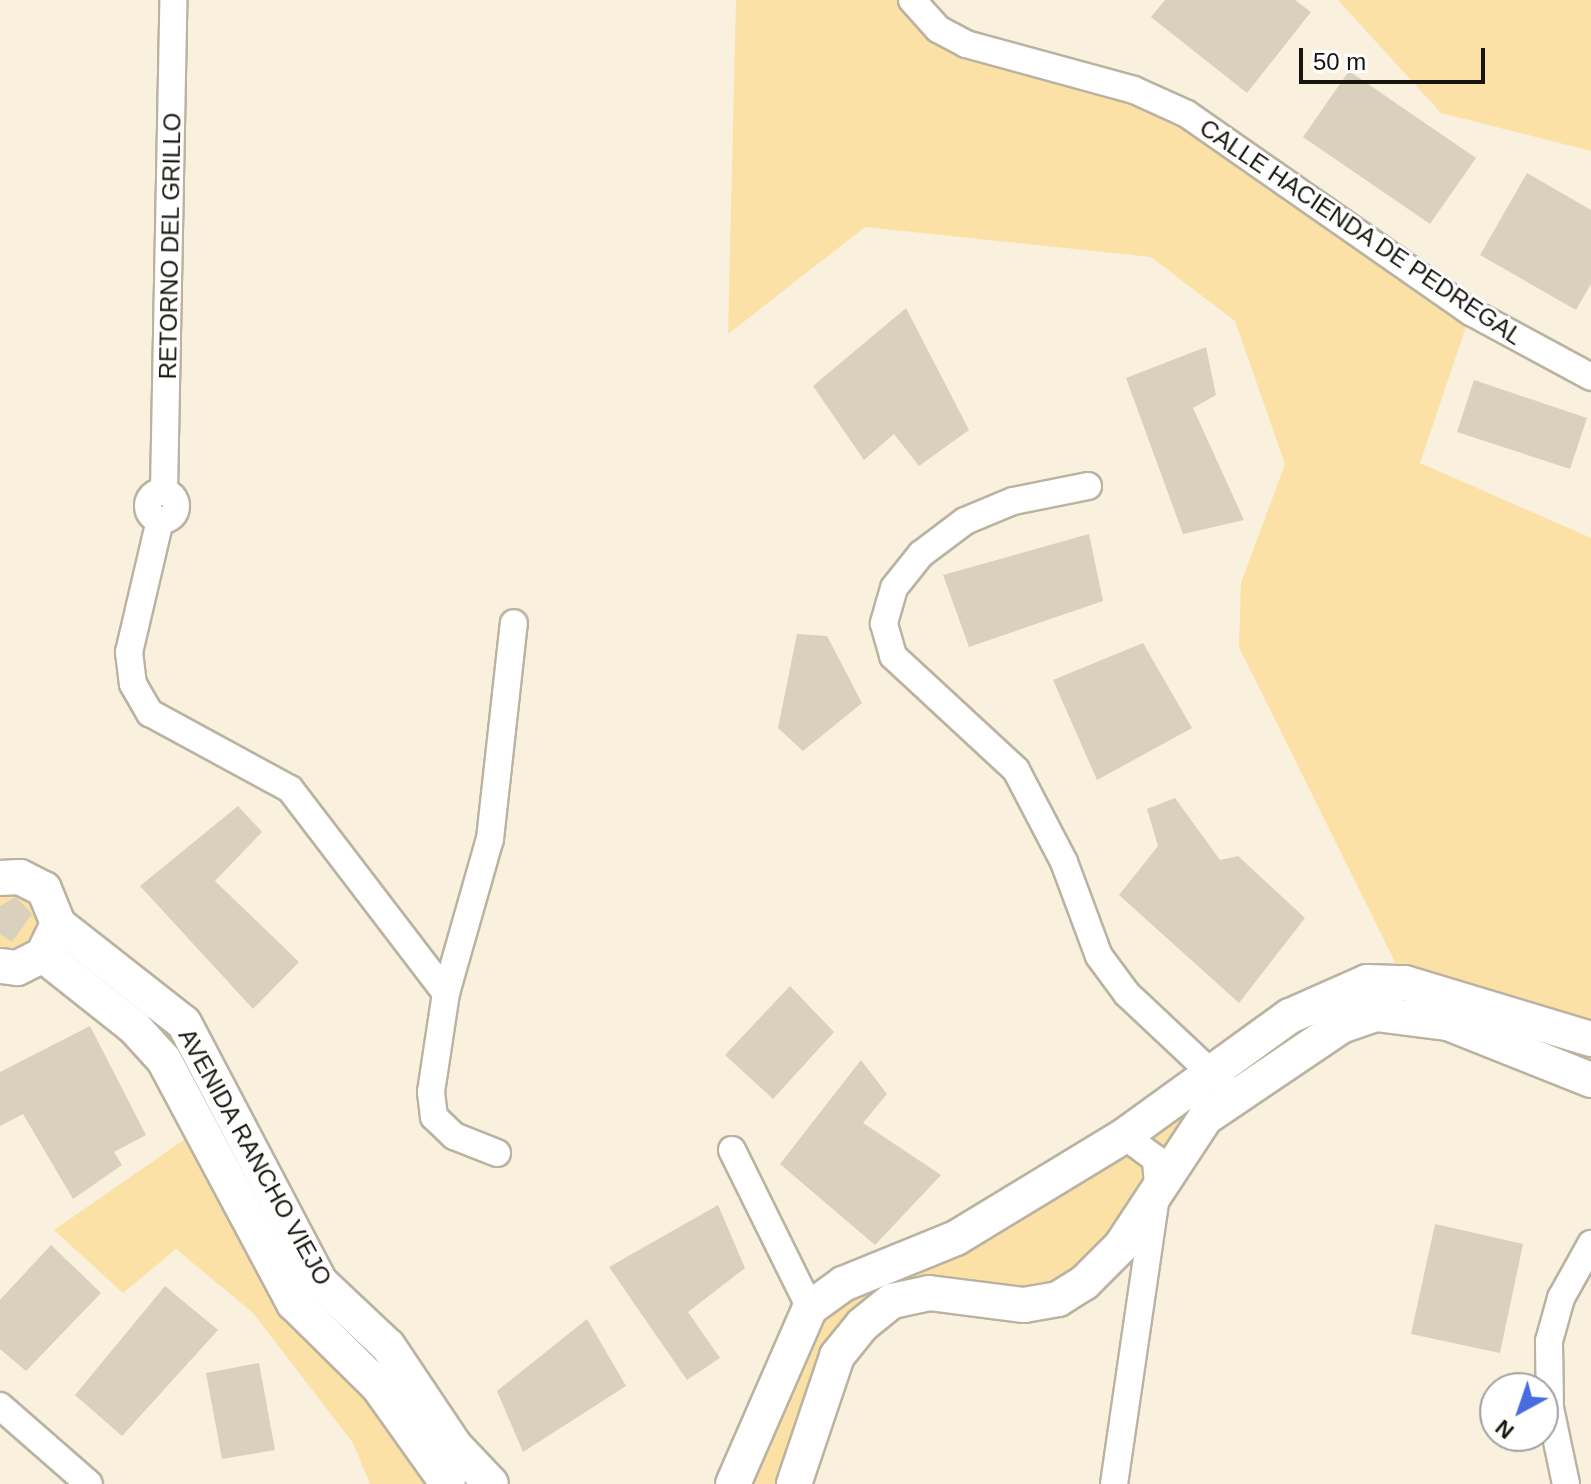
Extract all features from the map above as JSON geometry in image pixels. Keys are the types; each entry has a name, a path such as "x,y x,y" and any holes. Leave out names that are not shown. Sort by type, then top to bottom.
{"street":[{"name":"RETORNO DEL GRILLO","path":"173,0 164,491 176,508 160,520 129,652 133,684 150,713 290,789 446,993"},
{"name":"CALLE HACIENDA DE PEDREGAL","path":"912,0 938,29 966,44 1134,90 1187,114 1471,312 1591,377"},
{"path":"1088,486 1013,501 965,521 903,577 884,624 893,656 1016,770 1064,862 1099,956 1223,1084"},
{"path":"497,1153 454,1136 434,1117 446,993 490,839 514,623"},
{"path":"0,878 20,877 44,889 58,924 43,955 17,968 0,966"},
{"name":"AVENIDA RANCHO VIEJO","path":"58,924 184,1023 276,1233 294,1303 378,1386 448,1484"},
{"name":"AVENIDA RANCHO VIEJO","path":"43,955 135,1028 164,1060 276,1233 320,1282 388,1346 455,1446 491,1484"},
{"path":"794,1484 837,1356 862,1325 892,1301 929,1293 1024,1305 1058,1299 1105,1266 1205,1118 1223,1084 1290,1016 1367,982 1456,994 1591,1039"},
{"path":"733,1484 810,1308 843,1284 956,1238 1124,1136 1307,1044 1376,1014 1448,1023 1591,1080"},
{"path":"1114,1484 1158,1184 1156,1159 1124,1136"},
{"path":"732,1150 810,1308"},
{"path":"1566,1484 1550,1408 1549,1341 1561,1298 1591,1244"},
{"path":"0,1406 89,1484"}],"shaded area":[{"path":"736,0 912,0 938,29 1134,90 1471,312 1420,463 1591,538 1591,1080 1404,1014 1262,1077 1084,1283 965,1295 862,1325 794,1484 733,1484 810,1308 1245,1051 1405,982 1239,647 1241,583 1285,464 1235,321 1151,257 865,227 728,334"},
{"path":"1338,0 1591,0 1591,151 1441,113"},
{"path":"7,877 157,996 288,1226 491,1484 370,1484 353,1443 253,1313 176,1249 123,1293 54,1230 201,1128 164,1060 43,956 0,966 0,878"}],"building":[{"path":"1165,0 1295,0 1311,12 1247,93 1151,17"},
{"path":"1349,71 1476,158 1430,224 1303,137"},
{"path":"1527,173 1591,210 1591,284 1576,310 1480,255"},
{"path":"906,308 969,430 919,466 894,434 864,460 813,386"},
{"path":"1206,347 1216,395 1193,408 1244,520 1183,534 1126,378"},
{"path":"1474,380 1587,418 1570,469 1457,432"},
{"path":"1089,534 1103,601 969,647 943,575"},
{"path":"797,634 827,636 862,703 803,751 778,728"},
{"path":"1143,643 1192,728 1097,780 1053,680"},
{"path":"1175,798 1220,860 1238,856 1305,918 1239,1003 1119,895 1158,846 1147,809"},
{"path":"238,806 262,832 215,881 299,962 253,1009 140,886"},
{"path":"16,897 32,914 12,942 0,934 0,906"},
{"path":"790,986 834,1032 773,1099 725,1055"},
{"path":"90,1026 146,1135 114,1152 122,1165 73,1199 23,1114 0,1126 0,1072"},
{"path":"861,1060 887,1094 863,1123 941,1175 875,1245 780,1164"},
{"path":"718,1205 745,1268 688,1312 720,1358 687,1380 609,1267"},
{"path":"1435,1224 1523,1244 1500,1353 1411,1334"},
{"path":"51,1245 101,1293 26,1371 0,1349 0,1300"},
{"path":"165,1286 218,1330 122,1436 75,1395"},
{"path":"587,1319 626,1386 523,1452 497,1391"},
{"path":"259,1363 275,1450 222,1459 206,1373"}]}
